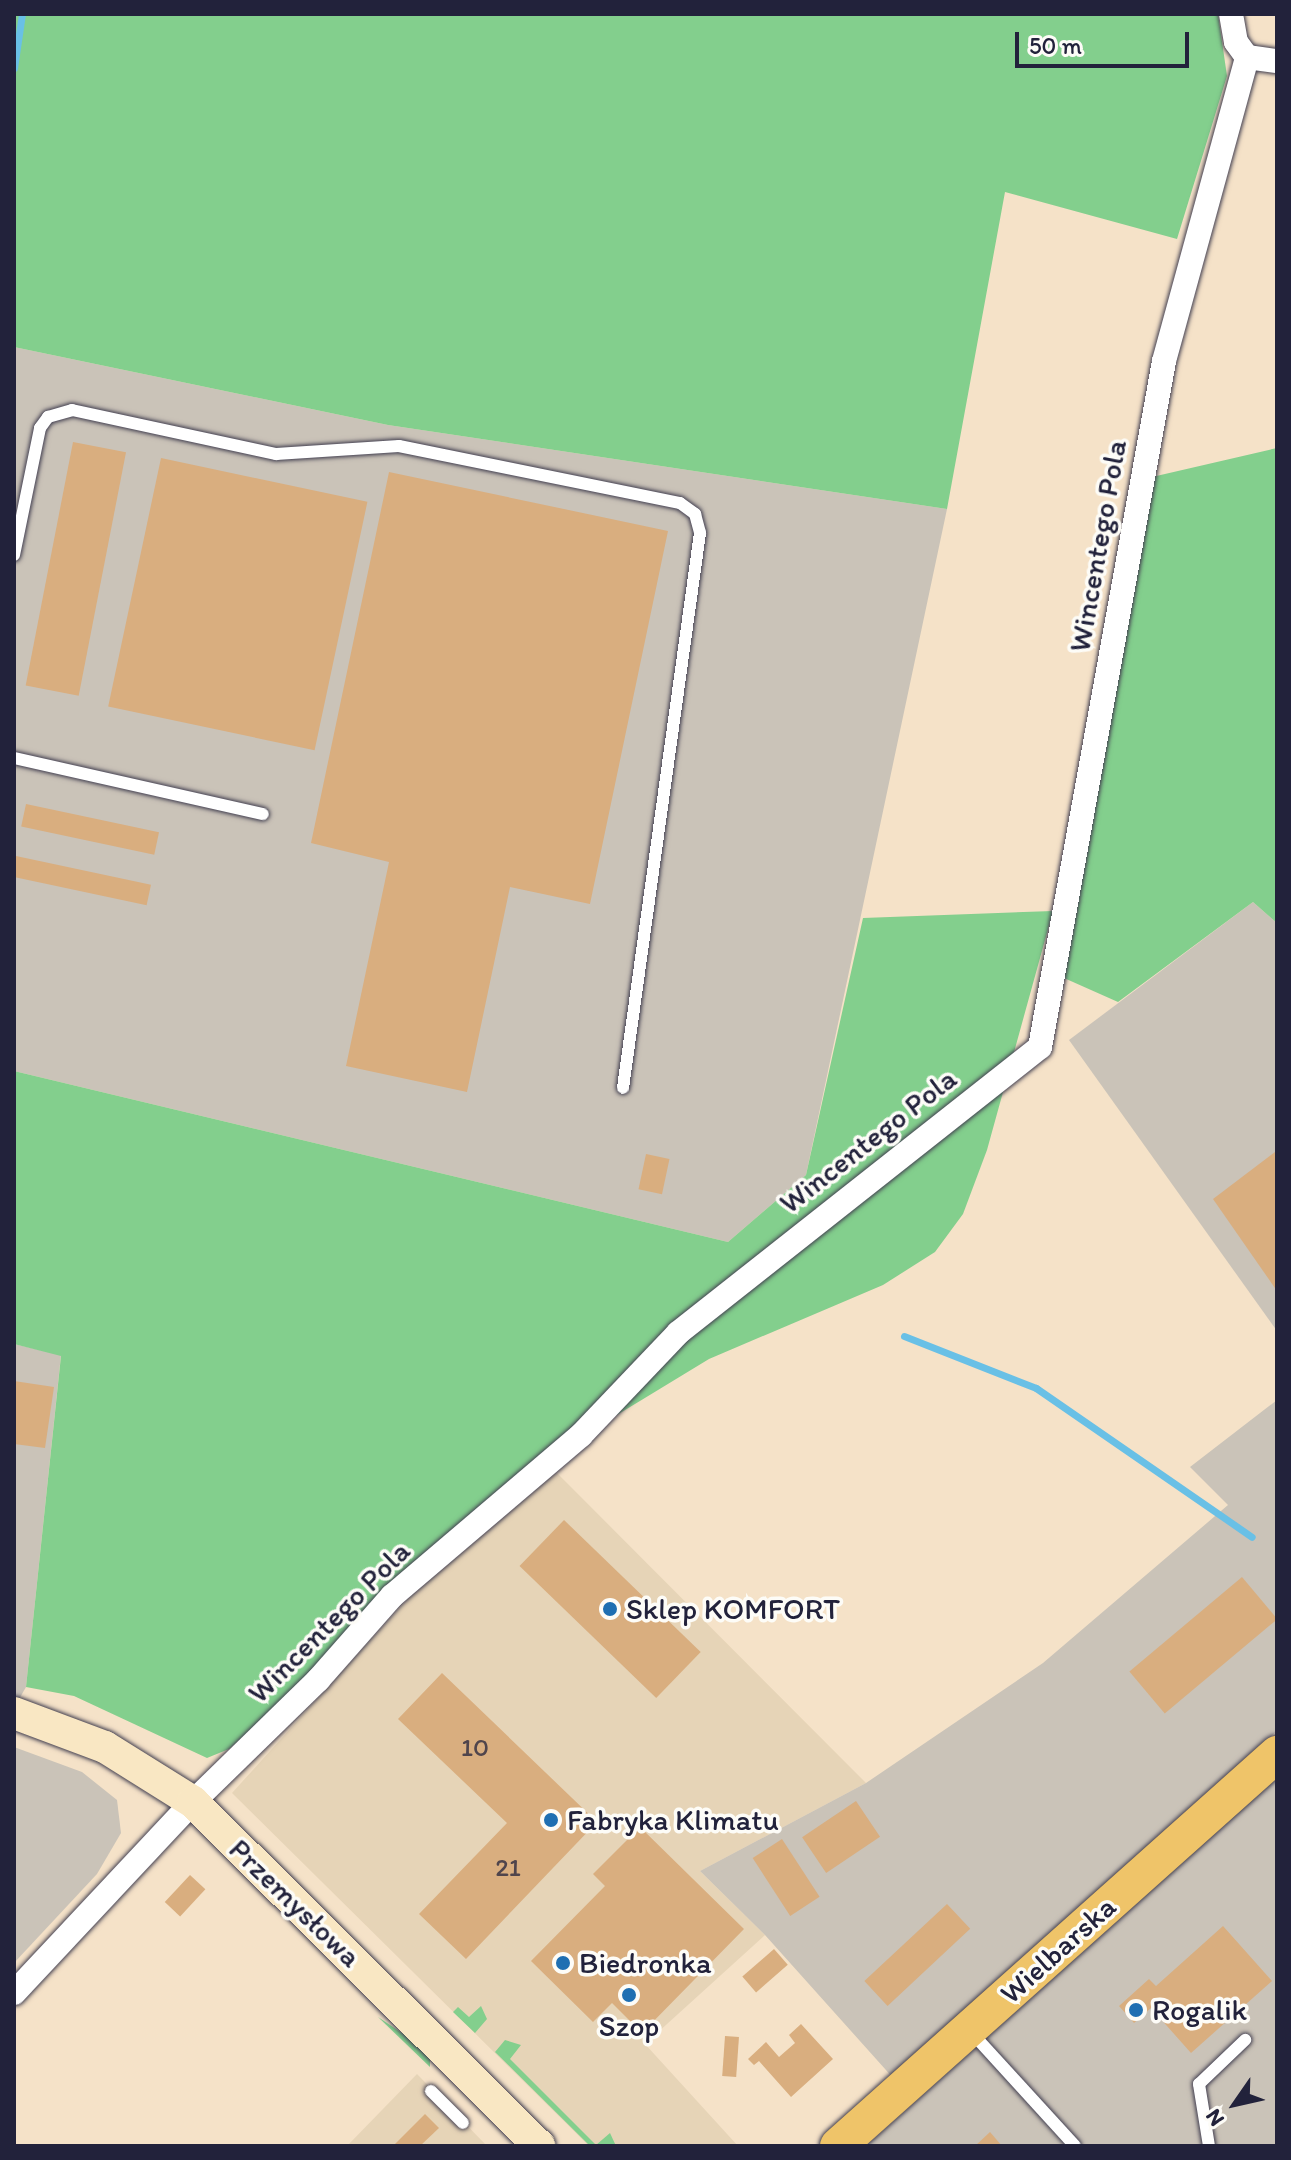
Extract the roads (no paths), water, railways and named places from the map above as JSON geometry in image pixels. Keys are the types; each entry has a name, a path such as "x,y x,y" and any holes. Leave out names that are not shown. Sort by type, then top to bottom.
{"main road":[{"name":"Wielbarska","path":"838,2146 1277,1754"}],"street":[{"path":"1231,14 1236,42 1247,57 1277,61"},
{"name":"Wincentego Pola","path":"14,1993 193,1802 318,1680 392,1596 581,1435 678,1333 1040,1047 1164,361 1247,57"},
{"name":"Przemysłowa","path":"14,1713 105,1747 193,1802 539,2146"}],"lane":[{"path":"14,555 40,428 48,417 72,410 276,454 399,446 680,503 695,514 700,533 623,1088"},
{"path":"14,758 263,814"},
{"path":"969,2029 1075,2146"},
{"path":"1209,2146 1199,2084 1245,2040"},
{"path":"431,2091 463,2123"}],"waterway":[{"path":"14,68 22,14"},
{"path":"904,1336 1036,1388 1252,1537"}],"place":[{"name":"Sklep KOMFORT","path":"610,1609"},
{"name":"Fabryka Klimatu","path":"551,1820"},
{"name":"Biedronka","path":"563,1963"},
{"name":"Szop","path":"629,1995"},
{"name":"Rogalik","path":"1136,2010"}]}
